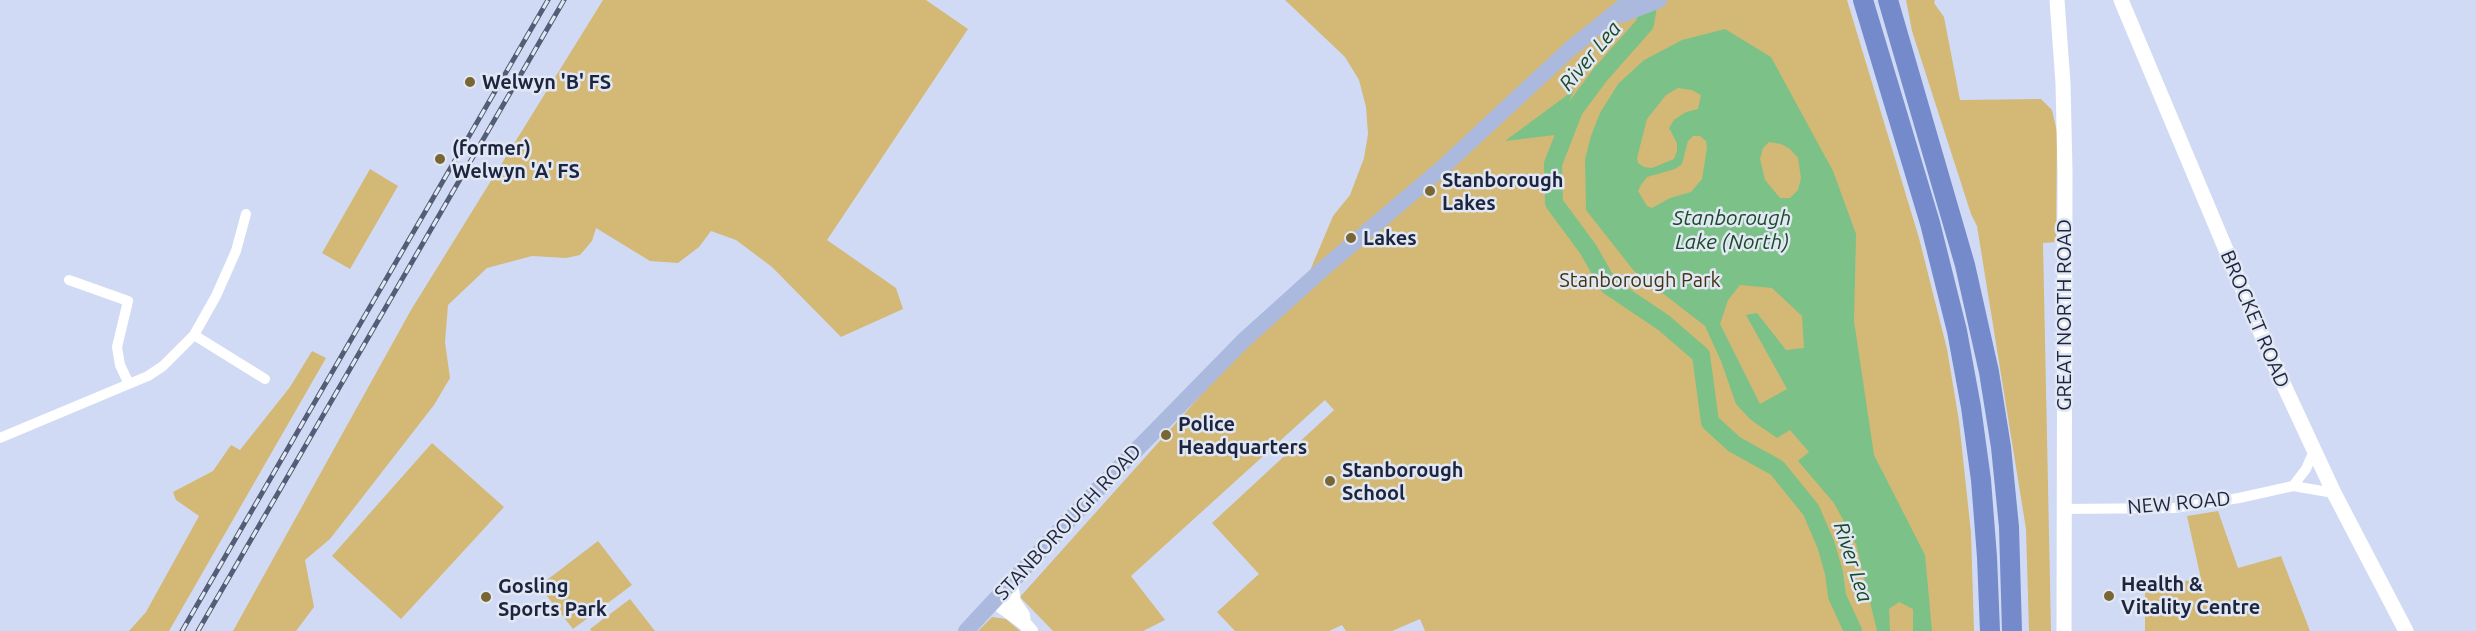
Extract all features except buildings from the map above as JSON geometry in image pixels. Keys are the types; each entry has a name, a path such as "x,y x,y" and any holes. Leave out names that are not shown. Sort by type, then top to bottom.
{"highway":[{"path":"1863,0 1930,223 1957,331 1981,480 1990,631"},
{"path":"1888,0 1963,256 1989,372 2001,447 2009,527 2012,631"}],"main road":[{"name":"STANBOROUGH ROAD","path":"966,631 1100,487 1244,340 1324,268 1442,168 1554,63 1596,27 1633,5 1659,0"},
{"name":"GREAT NORTH ROAD","path":"2057,0 2063,83 2064,149 2064,631"},
{"name":"BROCKET ROAD","path":"2121,0 2237,278 2314,451 2406,631"}],"street":[{"path":"0,438 148,376 163,366 194,335 224,280 236,251 246,214"},
{"path":"69,280 128,301 117,347 120,365 129,384"},
{"path":"194,335 265,379"},
{"path":"2293,486 2306,469 2314,451"},
{"name":"NEW ROAD","path":"2064,509 2174,508 2239,498 2293,486 2334,493"},
{"path":"1011,583 1014,602 1028,627"},
{"path":"994,601 1028,627"}],"green space":[{"path":"603,0 926,0 968,29 827,240 896,288 903,309 841,337 772,267 736,240 711,231 699,247 678,263 650,261 596,228 592,241 580,255 566,258 532,256 487,268 448,305 445,342 450,378 434,405 330,539 305,560 314,607 296,631 233,631 411,310"},
{"name":"Stanborough Park","path":"1285,0 1847,0 1919,238 1947,349 1959,421 1971,533 1974,631 1425,631 1420,619 1392,631 1346,631 1342,625 1329,631 1235,631 1217,612 1259,574 1212,523 1334,410 1325,400 1131,576 1165,620 1143,631 1053,631 1020,597 1243,348 1298,299 1333,216 1350,195 1364,158 1368,134 1366,107 1359,80 1345,57"},
{"path":"1906,0 1935,0 1934,3 1944,17 1960,100 2041,99 2052,110 2057,132 2056,242 2043,243 2051,631 2029,631 2026,529 1977,226 1971,214 1912,31"},
{"path":"370,169 398,186 350,269 322,253"},
{"path":"312,351 326,358 169,631 129,631 146,612 199,516 176,500 173,492 213,471 231,445 240,450 290,387"},
{"path":"432,443 504,507 401,619 332,556"},
{"path":"2218,511 2238,568 2281,556 2310,631 2145,631 2145,586 2201,579 2187,516"},
{"path":"598,541 632,585 573,629 539,586"},
{"path":"630,599 655,631 591,631 590,629"},
{"path":"992,617 1006,619 1020,631 978,631"}],"water":[{"name":"Stanborough Lake (North)","path":"1725,29 1771,57 1833,171 1856,234 1854,321 1874,455 1925,555 1932,631 1913,631 1913,609 1899,602 1889,609 1890,631 1877,631 1856,544 1834,503 1798,461 1809,452 1790,430 1777,438 1751,420 1736,404 1721,361 1705,326 1634,271 1586,210 1585,159 1600,113 1618,84 1644,60 1682,40","holes":["1678,88 1692,90 1701,95 1698,109 1686,112 1674,120 1669,128 1677,143 1674,159 1652,168 1644,167 1638,163 1637,158 1647,119 1666,95","1693,136 1700,136 1706,141 1702,179 1691,192 1670,198 1652,208 1647,206 1638,191 1641,185 1647,177 1675,169 1682,164 1688,141","1769,142 1781,144 1790,149 1798,158 1801,178 1798,190 1790,198 1780,198 1765,180 1760,159 1763,148","1740,285 1772,288 1802,316 1804,348 1786,350 1757,313 1746,315 1787,389 1760,404 1720,324 1728,300"]},
{"path":"1574,90 1555,135 1505,141"}],"waterway":[{"name":"River Lea","path":"1649,0 1645,24 1600,75 1574,110 1553,164 1554,203 1588,249 1609,286 1664,323 1701,355 1710,422 1734,444 1777,468 1811,510 1826,545 1834,573 1837,596 1853,631"}],"railway":[{"path":"182,631 548,0"},
{"path":"198,631 564,0"}],"place":[{"name":"Welwyn 'B' FS","path":"470,82"},
{"name":"(former) Welwyn 'A' FS","path":"440,159"},
{"name":"Stanborough Lakes","path":"1430,191"},
{"name":"Lakes","path":"1351,238"},
{"name":"Police Headquarters","path":"1166,435"},
{"name":"Stanborough School","path":"1330,481"},
{"name":"Health & Vitality Centre","path":"2109,596"},
{"name":"Gosling Sports Park","path":"486,597"}]}
